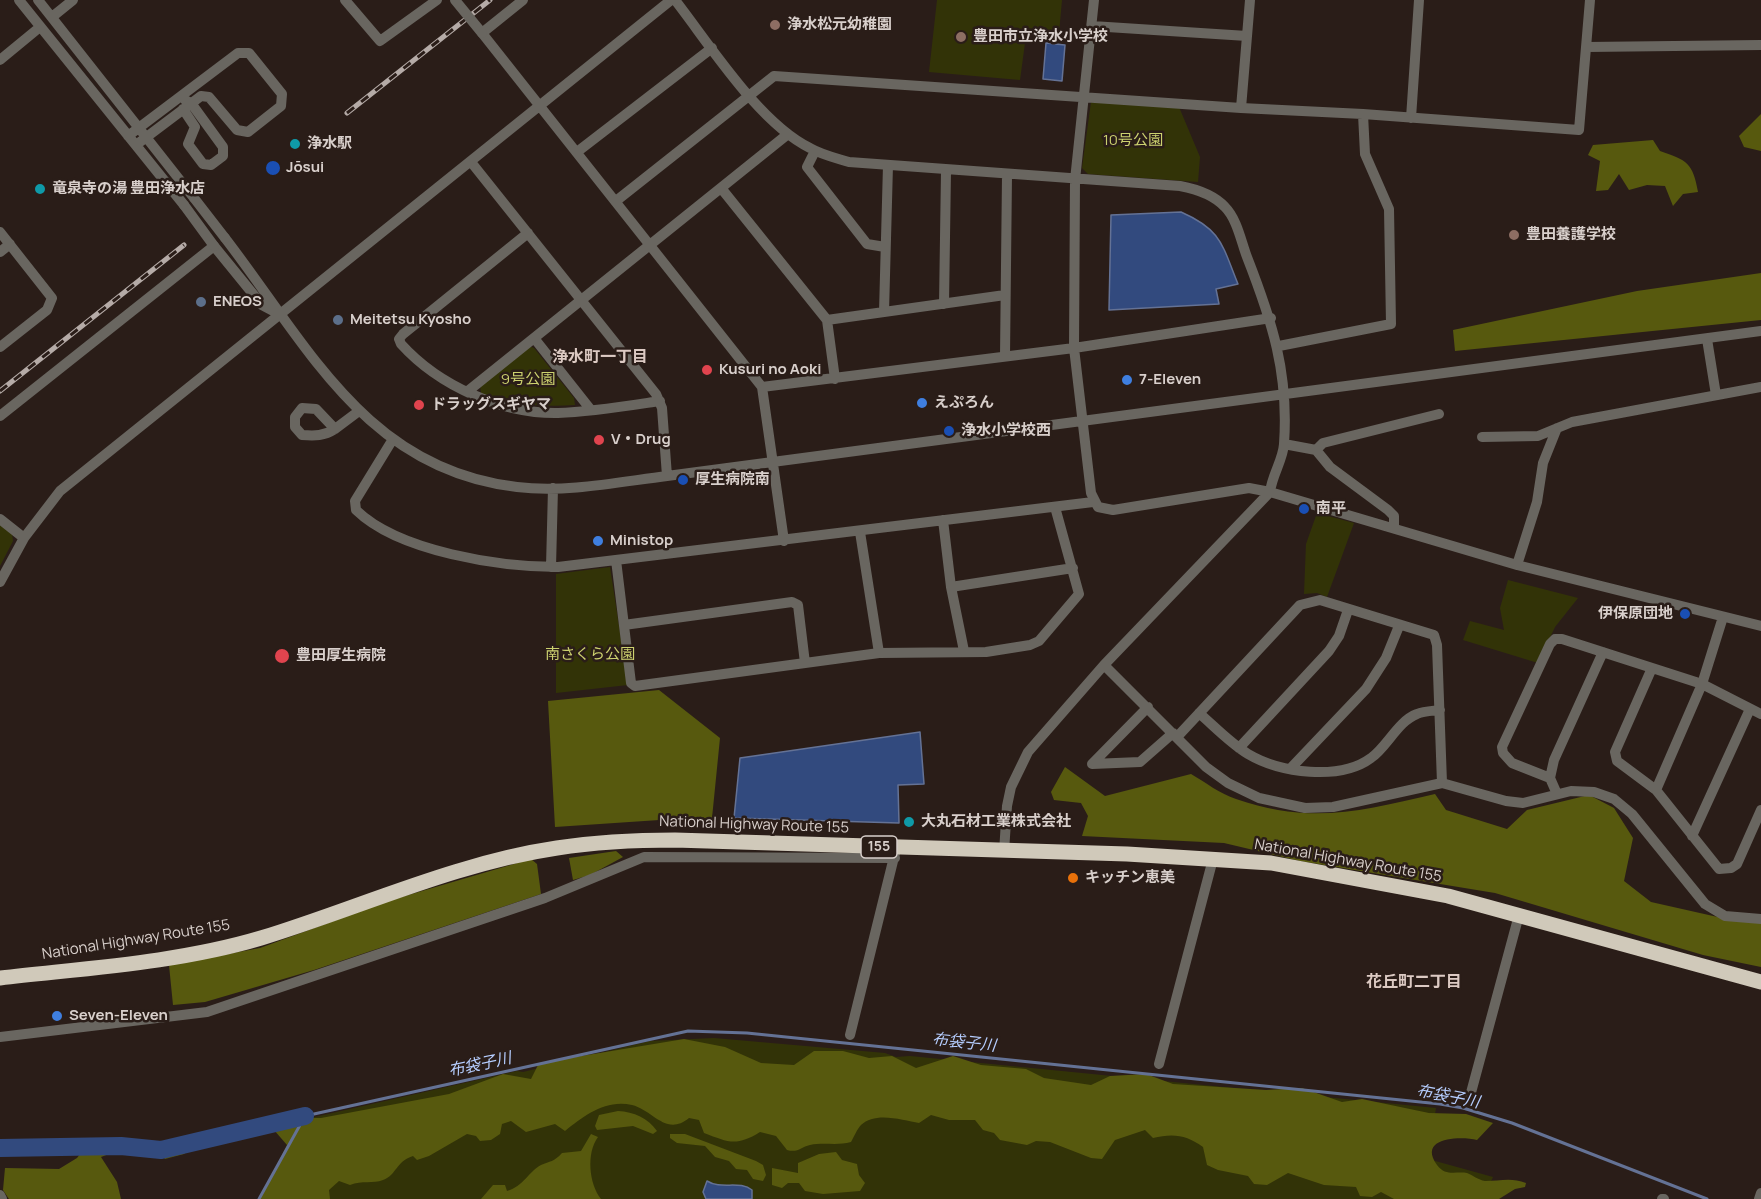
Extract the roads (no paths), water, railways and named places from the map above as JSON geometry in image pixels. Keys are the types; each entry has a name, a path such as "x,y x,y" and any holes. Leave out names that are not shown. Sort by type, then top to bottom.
{"highway":[{"name":"National Highway Route 155","path":"0,978 122,964 221,947 260,938 483,865 558,848 663,840 895,852 1004,852 1271,863 1448,896 1761,982"}],"street":[{"path":"19,0 262,305 279,315"},
{"path":"38,0 147,136 271,298 279,315 318,368 359,411 393,439 423,457 463,475 518,487 553,488 668,476 1761,331"},
{"path":"52,17 73,0"},
{"path":"345,0 380,41 437,0"},
{"path":"455,0 762,387 784,541"},
{"path":"482,33 523,0"},
{"path":"0,582 24,538 44,509 67,486 673,0 749,96 788,134 815,151 849,162 946,171 1180,186 1193,188 1217,200 1230,214 1271,318 1279,346 1284,444 1272,477 1270,492 1104,665 1042,734 1018,768 1007,806 1004,852"},
{"path":"1093,502 1074,348 1075,180 1094,0"},
{"path":"1241,108 1250,0"},
{"path":"1411,118 1419,0"},
{"path":"616,201 774,76 1578,130 1590,0"},
{"path":"1092,26 1247,36"},
{"path":"0,60 40,27"},
{"path":"1587,47 1761,45"},
{"path":"577,152 712,48"},
{"path":"128,136 238,52 249,53 282,94 280,106 248,132 237,130 209,97 201,96 136,145"},
{"path":"179,98 187,106 224,147 222,156 211,165 203,164 188,144 195,126 187,106"},
{"path":"1279,346 1391,324 1389,209 1365,154 1363,114"},
{"path":"468,392 788,134"},
{"path":"815,151 807,167 867,244 885,247"},
{"path":"471,162 660,401 668,476"},
{"path":"884,312 888,165"},
{"path":"944,304 946,171"},
{"path":"1005,356 1006,175"},
{"path":"721,188 827,320 835,379"},
{"path":"0,232 53,302 0,347"},
{"path":"528,233 399,339 428,369 468,392 517,408 559,413 660,401"},
{"path":"0,252 10,244"},
{"path":"0,416 214,246"},
{"path":"827,320 1005,295"},
{"path":"762,387 1074,348 1271,318"},
{"path":"534,338 591,410"},
{"path":"1707,339 1716,395"},
{"path":"1482,437 1538,436 1572,422 1761,387"},
{"path":"335,429 359,411"},
{"path":"1316,450 1323,443 1438,414"},
{"path":"1517,565 1538,502 1543,463 1557,428"},
{"path":"393,439 355,501 356,510 399,536 454,556 511,566 551,567 616,560 1093,502 1105,510 1249,488 1394,526 1517,565 1761,626"},
{"path":"1284,444 1316,450 1330,467 1388,510 1394,516 1394,526"},
{"path":"551,567 553,488"},
{"path":"616,560 631,683 635,686 879,653 994,651 1039,641 1079,594 1074,568 1055,507"},
{"path":"0,519 24,538"},
{"path":"943,520 951,587 964,651"},
{"path":"860,532 879,653"},
{"path":"951,587 1074,568"},
{"path":"1148,707 1092,764 1140,762 1200,713 1300,605 1320,600 1434,636 1437,645 1442,783"},
{"path":"624,625 792,602 798,605 805,663"},
{"path":"1239,748 1329,651 1339,636 1348,610"},
{"path":"1656,790 1702,684 1723,617"},
{"path":"1290,769 1366,689 1386,658 1399,626"},
{"path":"1550,778 1512,763 1503,753 1502,747 1546,652 1555,639 1702,684 1761,714"},
{"path":"1557,794 1550,778 1554,760 1603,652"},
{"path":"1104,665 1228,783 1259,798 1292,806 1346,806 1442,783 1506,801 1523,803 1571,791 1594,792 1614,799 1637,820 1705,904 1725,916 1761,919"},
{"path":"1652,668 1615,753 1619,763 1656,790 1715,866 1724,870 1737,864 1761,810"},
{"path":"1692,836 1750,709"},
{"path":"1200,713 1249,755 1290,769 1334,771 1371,759 1413,717 1440,710"},
{"path":"0,1037 207,1012 545,898 644,857 895,852 850,1035"},
{"path":"1159,1064 1213,859"},
{"path":"1468,1100 1519,915"},
{"path":"1759,1199 1761,1193"}],"water":[{"path":"1046,43 1065,45 1062,81 1043,79"},
{"path":"1181,212 1213,232 1224,249 1238,284 1216,289 1219,304 1109,310 1111,215"},
{"path":"920,732 924,784 898,785 899,823 734,818 740,758"},
{"path":"707,1181 718,1185 747,1187 752,1190 752,1199 706,1199 703,1192"}],"waterway":[{"name":"布袋子川","path":"259,1199 305,1116 688,1031 747,1033 1440,1104 1463,1108 1512,1123 1707,1199"},
{"path":"0,1148 121,1146 161,1150 305,1116"}],"railway":[{"path":"347,113 490,0"},
{"path":"0,391 184,245"}],"place":[{"name":"浄水松元幼稚園","path":"775,25"},
{"name":"豊田市立浄水小学校","path":"961,37"},
{"name":"浄水駅","path":"295,144"},
{"name":"Jōsui","path":"273,168"},
{"name":"竜泉寺の湯 豊田浄水店","path":"40,189"},
{"name":"豊田養護学校","path":"1514,235"},
{"name":"ENEOS","path":"201,302"},
{"name":"Meitetsu Kyosho","path":"338,320"},
{"name":"Kusuri no Aoki","path":"707,370"},
{"name":"7-Eleven","path":"1127,380"},
{"name":"えぷろん","path":"922,403"},
{"name":"ドラッグスギヤマ","path":"419,405"},
{"name":"浄水小学校西","path":"949,431"},
{"name":"V・Drug","path":"599,440"},
{"name":"厚生病院南","path":"683,480"},
{"name":"南平","path":"1304,509"},
{"name":"Ministop","path":"598,541"},
{"name":"伊保原団地","path":"1685,614"},
{"name":"豊田厚生病院","path":"282,656"},
{"name":"大丸石材工業株式会社","path":"909,822"},
{"name":"キッチン恵美","path":"1073,878"},
{"name":"Seven-Eleven","path":"57,1016"}],"district":[{"name":"浄水町一丁目","path":"600,358"},
{"name":"花丘町二丁目","path":"1414,983"}],"park label":[{"name":"10号公園","path":"1133,141"},
{"name":"9号公園","path":"528,380"},
{"name":"南さくら公園","path":"590,655"}]}
